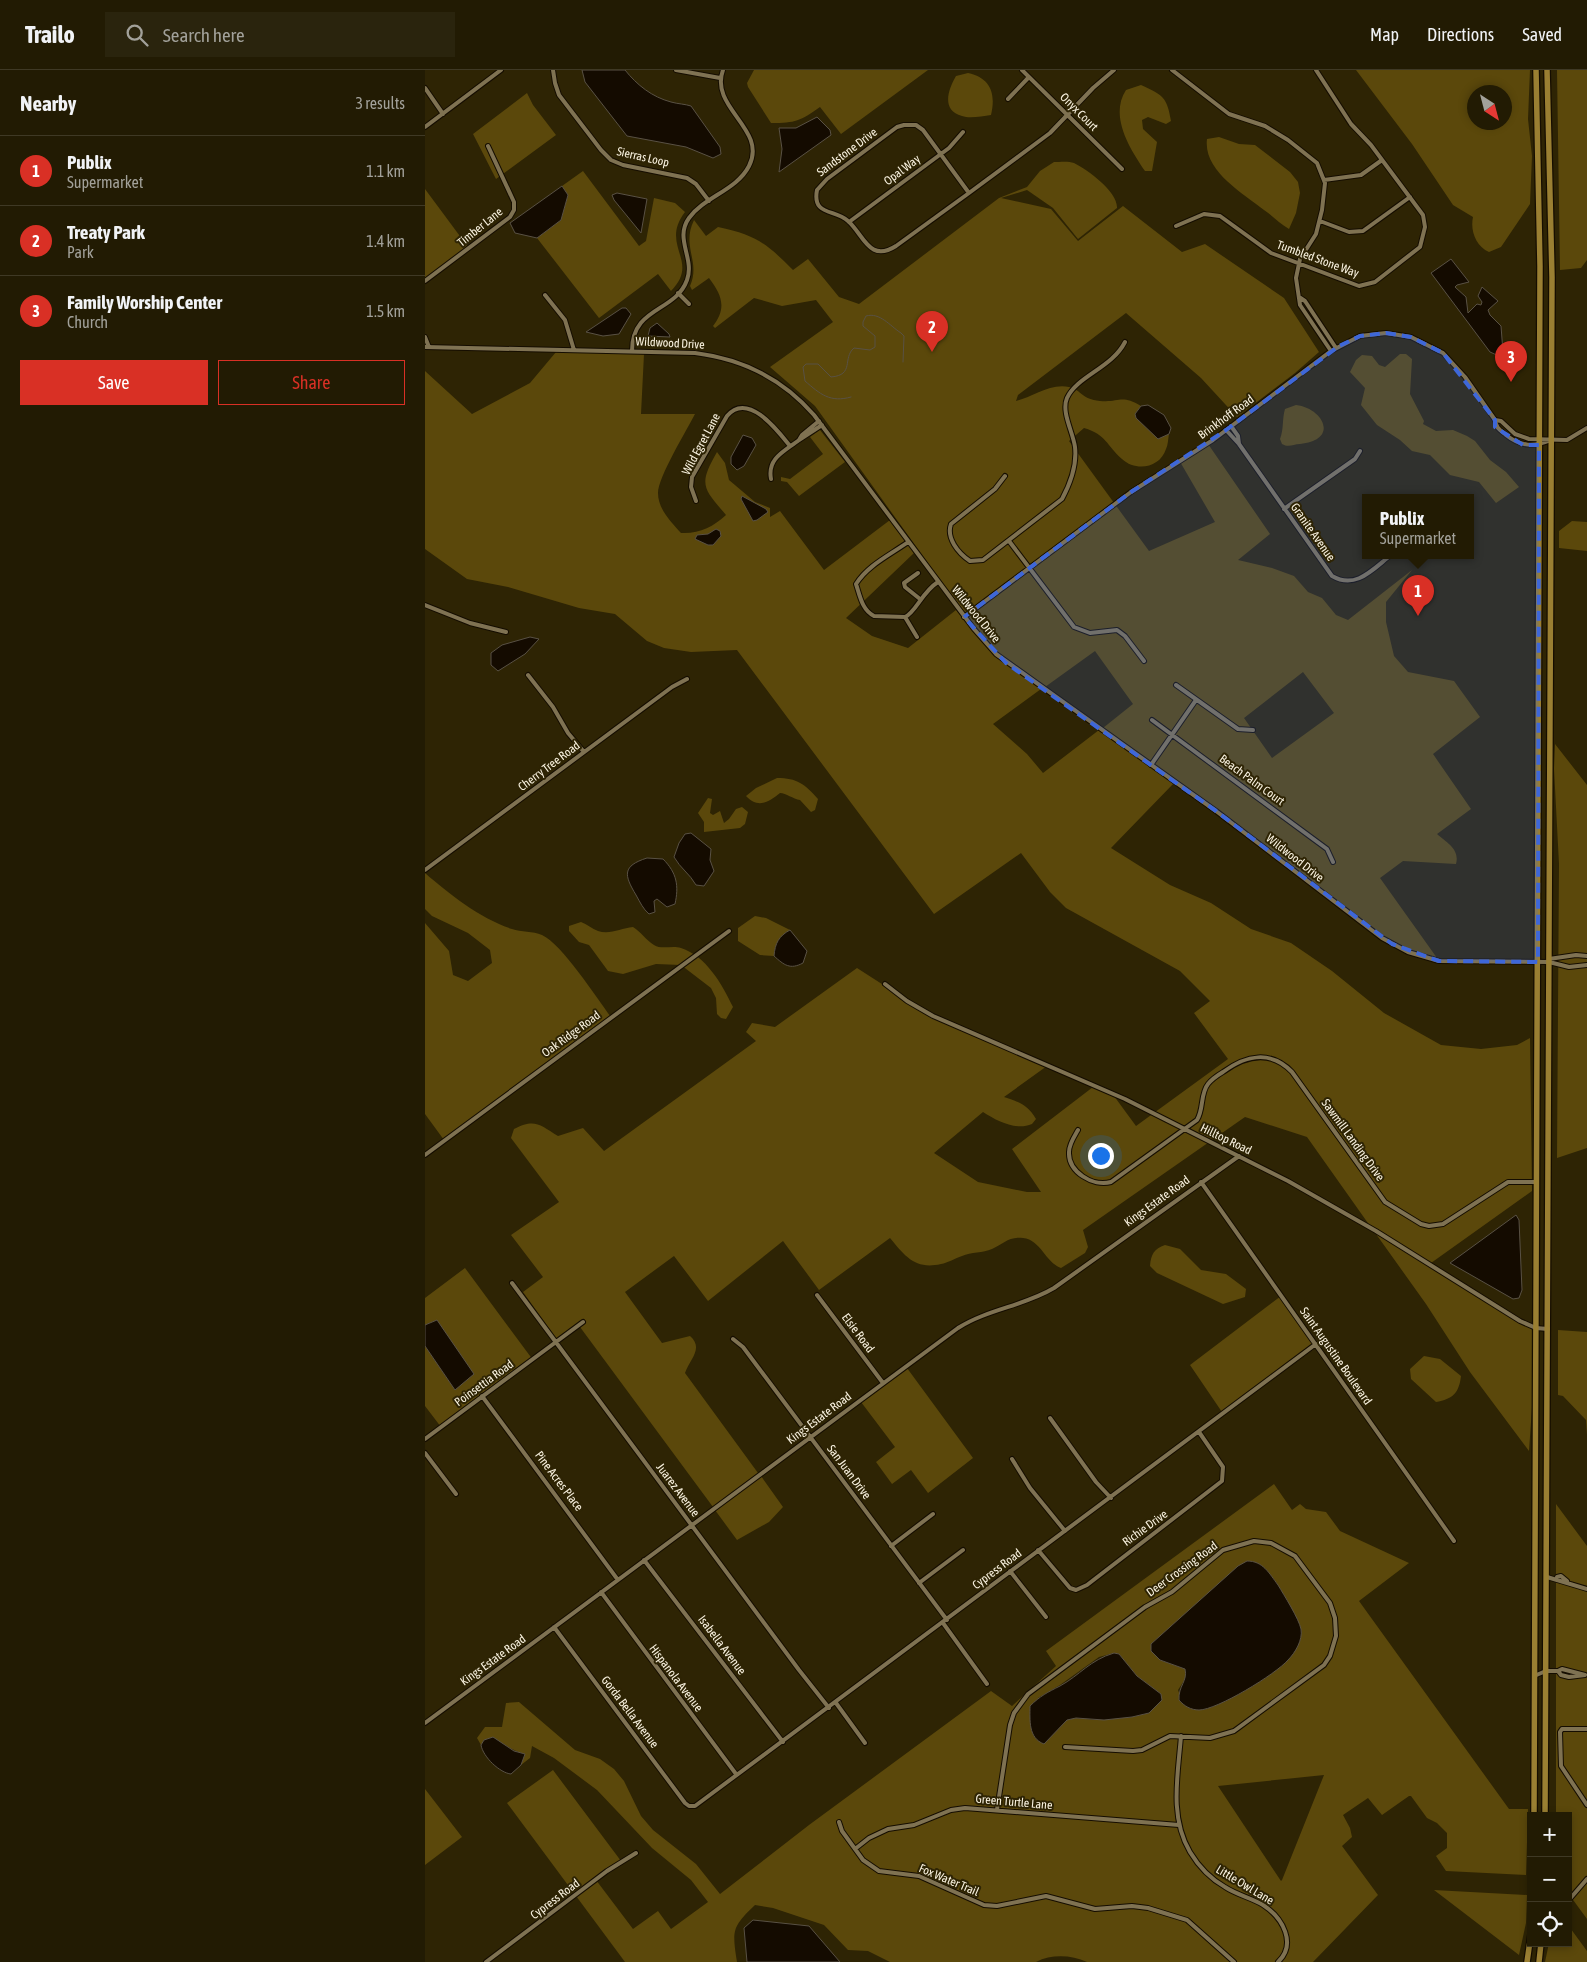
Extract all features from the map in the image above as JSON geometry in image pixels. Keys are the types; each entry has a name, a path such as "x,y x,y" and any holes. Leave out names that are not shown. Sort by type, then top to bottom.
{"highway":[{"path":"1534,1812 1539,639 1539,249 1536,70"},
{"path":"1545,1812 1552,277 1547,70"},
{"path":"1536,91 1547,92"},
{"path":"1527,1962 1529,1947"},
{"path":"1539,1962 1541,1947"}],"street":[{"path":"425,127 501,70"},
{"name":"Sierras Loop","path":"553,70 559,95 608,158 620,164 687,178 696,184 709,201"},
{"path":"676,70 720,78"},
{"path":"632,351 633,334 638,325 678,293 686,282 689,269 683,244 684,229 691,216 745,173 753,155 750,137 722,97 720,78 723,70"},
{"name":"Onyx Court","path":"1022,70 1122,169"},
{"path":"1101,70 1105,76"},
{"name":"Sandstone Drive","path":"969,193 923,130 911,124 897,127 822,183 817,190 816,199 820,207 849,222 868,247 876,251 886,251 969,193 1048,135 1113,70"},
{"path":"1172,70 1229,114 1265,126 1296,145 1317,163 1325,180 1320,221 1316,234 1299,264 1296,278 1300,306 1331,351"},
{"name":"Tumbled Stone Way","path":"1176,226 1204,214 1215,214 1224,218 1266,250 1359,286 1375,282 1415,252 1423,242 1425,221 1383,160 1365,137 1351,124 1316,70"},
{"path":"1008,98 1029,77"},
{"path":"425,88 443,114"},
{"name":"Opal Way","path":"849,222 953,145 963,132"},
{"name":"Timber Lane","path":"425,281 509,217 514,210 514,202 487,146"},
{"path":"1325,180 1361,174 1383,160"},
{"path":"1320,221 1349,232 1363,231 1409,197"},
{"path":"678,293 689,304"},
{"path":"545,295 565,320 574,350"},
{"path":"1299,297 1305,301 1336,348"},
{"name":"Brinkhoff Road","path":"964,617 1131,492 1226,430 1331,351 1360,336 1386,333 1411,337 1443,353 1454,364 1495,420 1495,426 1523,445 1571,439 1587,428"},
{"path":"425,337 426,346"},
{"path":"1005,476 995,489 955,519 949,529 950,535 964,557 977,562 983,560 1056,505 1066,491 1075,457 1067,414 1067,399 1075,388 1115,358 1125,342"},
{"name":"Wildwood Drive","path":"426,346 695,353 744,364 780,382 805,405 820,423 964,617 986,645 1006,663 1216,811 1382,938 1402,950 1425,958 1451,962 1537,962 1549,960"},
{"name":"Wild Egret Lane","path":"697,501 691,486 692,479 727,416 733,410 743,407 753,410 771,425 790,446"},
{"name":"Brinkhoff Road","path":"1495,420 1501,421 1515,434 1539,442"},
{"path":"771,479 772,462 799,440 802,435 820,423"},
{"name":"Granite Avenue","path":"1231,426 1239,440 1239,444"},
{"name":"Granite Avenue","path":"1226,430 1239,444 1330,573 1338,579 1353,581 1361,578 1386,559"},
{"path":"1284,509 1355,459 1360,451"},
{"path":"1009,541 1074,627 1090,633 1117,630 1125,636 1144,662"},
{"path":"908,542 875,563 862,576 857,584 863,606 874,616 905,617 911,613 925,592 938,582"},
{"path":"918,572 904,583 905,587 920,599"},
{"path":"425,605 470,624 506,632"},
{"path":"905,617 917,637"},
{"path":"1539,639 1550,640"},
{"path":"528,675 553,707 568,733 585,752"},
{"name":"Cherry Tree Road","path":"425,870 672,687 687,679"},
{"path":"1176,685 1238,729 1253,730"},
{"path":"1151,765 1196,700"},
{"name":"Beach Palm Court","path":"1152,720 1327,849 1333,862"},
{"name":"Oak Ridge Road","path":"425,1156 729,931"},
{"path":"1549,960 1576,955 1587,956"},
{"path":"1549,960 1569,967 1587,965"},
{"name":"Hilltop Road","path":"885,984 907,1001 933,1016 1125,1099 1239,1156 1327,1202 1536,1328 1548,1329"},
{"name":"Sawmill Landing Drive","path":"1078,1130 1069,1147 1070,1162 1079,1174 1099,1183 1116,1180 1186,1130 1201,1114 1208,1083 1235,1063 1253,1056 1261,1056 1280,1062 1292,1072 1385,1202 1421,1224 1429,1226 1443,1224 1508,1182 1537,1182"},
{"name":"Kings Estate Road","path":"425,1723 966,1322 993,1310 1031,1300 1054,1288 1239,1156"},
{"name":"Saint Augustine Boulevard","path":"1201,1182 1455,1541"},
{"name":"Juarez Avenue","path":"512,1283 829,1708"},
{"name":"Elsie Road","path":"817,1295 883,1383"},
{"name":"Poinsettia Road","path":"425,1439 583,1322"},
{"name":"San Juan Drive","path":"733,1339 743,1347 947,1620"},
{"name":"Cypress Road","path":"691,1807 698,1805 736,1774 836,1703 1038,1550 1111,1498 1316,1344"},
{"name":"Pine Acres Place","path":"482,1396 618,1580"},
{"path":"1050,1418 1090,1474 1111,1498"},
{"name":"Richie Drive","path":"1038,1550 1070,1588 1076,1590 1087,1585 1223,1481 1223,1467 1199,1432"},
{"path":"425,1453 455,1494"},
{"path":"1012,1459 1030,1488 1065,1532"},
{"path":"891,1546 933,1514"},
{"name":"Deer Crossing Road","path":"997,1810 1010,1725 1014,1713 1028,1694 1145,1608 1172,1592 1223,1550 1254,1541 1278,1546 1301,1563 1333,1610 1336,1636 1330,1656 1317,1672 1234,1731 1210,1738 1167,1737 1142,1750 1133,1751 1065,1747"},
{"path":"919,1583 963,1550"},
{"name":"Isabella Avenue","path":"645,1560 783,1742"},
{"path":"1010,1571 1046,1617"},
{"path":"1547,1577 1568,1582 1587,1590"},
{"name":"Hispanola Avenue","path":"601,1592 736,1774"},
{"path":"943,1623 987,1684"},
{"name":"Gorda Bella Avenue","path":"554,1627 685,1803 691,1807"},
{"path":"1534,1676 1546,1671 1567,1669 1586,1675"},
{"path":"1558,1671 1561,1675 1569,1677 1586,1675"},
{"path":"836,1703 865,1743"},
{"path":"1587,1729 1562,1729 1560,1732 1561,1766 1587,1805"},
{"name":"Little Owl Lane","path":"1181,1736 1176,1803 1179,1826 1190,1852 1206,1873 1226,1888 1266,1906 1285,1931 1288,1947 1278,1962"},
{"name":"Green Turtle Lane","path":"855,1849 877,1834 924,1821 951,1810 965,1808 1179,1826"},
{"name":"Fox Water Trail","path":"839,1822 842,1831 855,1849 869,1866 879,1871 919,1876 985,1905 997,1906 1037,1897 1053,1897 1095,1909 1139,1906 1179,1917 1196,1926 1234,1962"},
{"name":"Cypress Road","path":"486,1962 607,1871 636,1853"},
{"path":"1572,1896 1587,1879"}],"highlighted area":[{"path":"1386,333 1411,337 1443,353 1495,420 1495,427 1523,445 1539,445 1538,962 1439,961 1392,944 1216,811 1006,663 964,617 1131,492 1226,430 1339,346 1360,336"}],"shaded area":[{"path":"582,70 625,70 651,94 664,100 691,106 720,147 721,154 713,158 686,147 627,136 585,82"},
{"path":"754,70 928,70 841,134 820,107 797,120 771,123 748,87 747,83"},
{"path":"1356,70 1530,70 1528,119 1532,156 1530,204 1501,247 1489,252 1475,238 1472,228 1473,217 1453,205 1412,144"},
{"path":"1557,70 1587,70 1587,260 1581,268 1560,270"},
{"path":"968,73 982,79 990,88 993,100 991,115 965,117 951,109 948,99 953,81 956,76"},
{"path":"1141,85 1163,98 1168,107 1171,121 1166,124 1148,117 1142,120 1143,129 1157,142 1152,171 1145,171 1139,162 1128,143 1121,121 1121,100 1126,90"},
{"path":"527,93 533,105 556,135 496,179 473,134"},
{"path":"817,117 830,130 831,135 779,172 782,149 779,128 796,128"},
{"path":"1219,137 1239,144 1255,145 1290,172 1298,182 1300,193 1296,213 1289,229 1236,189 1218,171 1207,151 1207,139"},
{"path":"1054,162 1074,163 1094,176 1108,189 1113,195 1117,208 1078,239 1053,208 1027,190 1001,198 1051,209 1078,241 1123,206 1182,252 1205,244 1284,298 1319,352 1295,373 1237,417 1201,378 1126,313 1018,395 1016,401 1055,387 1069,387 1094,400 1129,400 1134,402 1141,406 1135,414 1158,438 1169,434 1167,446 1159,460 1153,464 1140,467 1134,466 1122,459 1102,437 1084,428 1069,441 1149,551 1215,522 1179,460 1206,441 1270,534 1238,560 1272,568 1294,576 1308,592 1322,598 1336,615 1348,620 1412,570 1386,602 1386,622 1394,656 1408,672 1454,681 1480,717 1433,754 1471,809 1437,834 1454,850 1457,859 1456,864 1403,861 1380,878 1437,958 1408,950 1383,936 1217,809 1103,728 1133,704 1095,651 1045,687 997,652 979,634 815,406 770,367 833,322 816,300 782,306 754,298 715,328 713,326 721,307 720,296 717,290 709,278 692,290 690,286 693,277 693,261 689,238 694,220 706,236 718,227 742,233 760,241 793,270 808,259 839,297 859,304 999,198 1027,187 1040,171","holes":["1303,672 1334,713 1272,758 1244,718"]},
{"path":"583,171 639,246 646,241 654,198 675,203 685,212 678,224 676,234 682,271 679,280 671,291 658,274 599,318 537,238 561,220 568,195 562,186"},
{"path":"562,186 568,195 561,220 537,238 515,233 510,223"},
{"path":"425,189 468,247 425,279"},
{"path":"617,193 647,199 641,233 614,200 612,195"},
{"path":"1451,259 1469,282 1455,287 1466,297 1468,313 1477,304 1481,305 1482,302 1478,296 1482,287 1498,301 1488,310 1490,315 1501,326 1503,352 1499,356 1490,352 1431,273"},
{"path":"622,308 626,308 631,314 619,334 603,336 586,332"},
{"path":"657,323 670,337 648,336 650,328"},
{"path":"556,352 644,354 641,414 695,414 668,465 658,493 663,510 681,533 705,529 726,515 708,492 705,479 717,452 725,463 729,480 755,502 770,508 770,517 780,511 824,570 890,520 914,553 846,618 872,636 908,648 956,610 995,654 1041,689 993,724 1027,754 1043,773 1099,730 1174,783 1111,848 1170,885 1211,903 1251,929 1291,943 1332,971 1384,1013 1441,1045 1481,1049 1517,1045 1530,1038 1532,1191 1431,1263 1370,1226 1307,1137 1245,1117 1083,1230 1088,1247 1085,1253 1061,1268 1051,1261 1034,1243 1023,1238 1010,1239 988,1250 944,1263 924,1265 911,1260 890,1238 819,1290 783,1241 708,1301 674,1256 625,1292 662,1343 690,1336 694,1340 696,1345 695,1354 685,1373 758,1473 713,1507 580,1327 559,1342 523,1292 543,1277 511,1235 559,1202 511,1138 514,1129 532,1123 542,1126 558,1136 583,1128 604,1151 756,1041 746,1032 752,1023 775,1027 857,968 927,1013 1047,1066 1004,1097 1019,1102 1030,1110 1036,1119 1032,1124 1013,1126 1000,1122 983,1112 934,1153 978,1182 1027,1192 1041,1192 1012,1149 1093,1087 1114,1096 1136,1126 1228,1059 1194,1013 1210,1001 1180,971 1066,908 1050,892 1021,853 934,914 737,650 691,652 664,648 647,641 615,614 579,608 508,587 467,579 425,549 425,371 472,414 530,383"},
{"path":"1400,354 1406,354 1412,359 1410,394 1424,421 1423,424 1436,431 1453,430 1475,441 1490,460 1506,472 1519,487 1496,503 1479,482 1450,475 1430,455 1412,451 1400,440 1377,425 1361,405 1365,388 1350,372 1356,360 1362,355 1372,356 1379,365 1385,367"},
{"path":"1148,405 1164,415 1171,428 1169,434 1158,439 1136,418 1135,414 1141,406"},
{"path":"1296,405 1306,407 1314,412 1323,424 1323,431 1320,437 1312,441 1287,446 1282,444 1280,439 1285,409"},
{"path":"820,430 845,462 799,496 787,482 781,481 781,477 790,479 823,454 810,437"},
{"path":"743,435 752,438 756,445 744,466 737,470 731,464 731,457"},
{"path":"742,496 766,509 768,512 753,521 741,499"},
{"path":"1572,521 1587,522 1587,551 1559,548 1559,531"},
{"path":"716,529 720,531 721,536 713,545 708,545 695,539 697,535 708,534"},
{"path":"530,637 539,639 525,654 498,671 491,665 491,653 502,645"},
{"path":"1555,744 1587,785 1587,1148 1557,1158 1559,864 1554,769"},
{"path":"777,778 790,779 809,789 818,799 815,810 811,812 800,800 782,793 763,803 750,800 746,796 756,788"},
{"path":"708,798 712,799 710,813 713,815 720,811 724,823 736,809 742,807 748,812 745,824 740,828 704,832 704,822 698,813"},
{"path":"691,833 711,849 710,860 714,871 704,886 696,885 674,857 679,843 685,834"},
{"path":"647,858 663,859 671,869 677,886 675,904 667,907 657,899 654,901 655,912 649,914 640,903 628,877 629,868 633,864"},
{"path":"425,873 455,897 500,925 542,935 550,940 569,960 611,1017 444,1140 425,1114 425,923 449,951 453,975 468,981 492,963 490,950 468,933 432,916 425,909"},
{"path":"755,916 766,918 790,930 778,941 774,956 760,955 738,941 738,928"},
{"path":"581,922 602,932 633,927 657,946 678,947 698,957 706,964 729,998 733,1007 726,1019 721,1018 717,1014 716,998 711,988 681,965 656,964 623,974 608,971 589,945 579,942 569,931 569,926"},
{"path":"790,930 807,951 803,963 794,966 787,966 774,956 778,940"},
{"path":"1516,1215 1519,1220 1522,1290 1519,1298 1513,1299 1450,1263"},
{"path":"1376,1234 1533,1329 1533,1393 1529,1451 1470,1372 1426,1304"},
{"path":"1165,1245 1180,1249 1201,1270 1226,1274 1246,1289 1245,1297 1223,1304 1157,1273 1150,1266 1151,1258 1158,1248"},
{"path":"465,1268 533,1360 441,1427 425,1406 425,1346 455,1390 437,1320 425,1325 425,1298"},
{"path":"1281,1296 1317,1347 1224,1415 1190,1365"},
{"path":"437,1320 474,1374 455,1390 425,1346 425,1325"},
{"path":"1558,1330 1587,1332 1587,1435 1586,1420 1563,1396 1558,1395"},
{"path":"1424,1356 1440,1359 1461,1376 1459,1387 1451,1397 1436,1402 1411,1379 1410,1369"},
{"path":"907,1368 973,1458 928,1493 911,1470 892,1484 876,1462 895,1447 861,1402"},
{"path":"761,1476 783,1507 769,1522 737,1540 715,1510"},
{"path":"1274,1484 1292,1510 1300,1504 1306,1509 1326,1512 1340,1531 1409,1563 1359,1601 1509,1809 1528,1809 1526,1875 1446,1871 1436,1856 1447,1848 1447,1833 1437,1823 1427,1818 1411,1796 1382,1815 1368,1798 1343,1815 1350,1828 1352,1837 1342,1846 1378,1895 1313,1962 1087,1962 1061,1956 1042,1959 1036,1962 890,1962 868,1951 848,1950 824,1925 773,1908 755,1905 735,1930 734,1943 737,1962 625,1962 507,1803 553,1770 621,1861 596,1880 633,1929 658,1911 671,1929 708,1902 691,1880 652,1848 597,1790 554,1758 532,1746 530,1758 521,1765 525,1754 492,1741 484,1740 481,1745 477,1738 485,1727 502,1727 506,1703 519,1702 575,1750 600,1759 614,1769 624,1781 641,1816 653,1830 696,1864 720,1894 809,1825 991,1691 1012,1706 1056,1666 1046,1651","holes":["1190,1610 1200,1710 1183,1704 1178,1690 1185,1679 1185,1669 1160,1660 1151,1644","1114,1653 1119,1654 1137,1676 1161,1694 1161,1700 1149,1713 1132,1717 1096,1720 1076,1718 1067,1720 1038,1698 1099,1657","1324,1775 1282,1880 1281,1881 1218,1786"]},
{"path":"1556,1504 1587,1546 1587,1919 1572,1898 1572,1812 1556,1812"},
{"path":"1247,1561 1261,1565 1278,1585 1300,1625 1300,1642 1288,1660 1272,1674 1232,1698 1199,1710 1185,1706 1179,1700 1179,1695 1186,1673 1185,1669 1160,1660 1151,1651 1151,1644 1238,1566"},
{"path":"1114,1653 1119,1654 1137,1676 1161,1694 1162,1700 1149,1713 1104,1720 1076,1718 1067,1720 1044,1744 1035,1738 1031,1728 1030,1706 1098,1660"},
{"path":"493,1737 514,1751 525,1754 521,1765 511,1774 497,1768 482,1750 481,1745 484,1740"},
{"path":"425,1789 462,1837 425,1865"},
{"path":"1434,1890 1527,1895 1526,1923 1519,1955"},
{"path":"753,1920 809,1926 840,1962 747,1962 744,1928"},
{"path":"1572,1930 1587,1951 1587,1962 1545,1962 1548,1947 1572,1947"}],"waterway":[{"path":"851,397 837,399 821,393 805,381 803,367 806,364 818,364 831,377 843,373 846,370 849,356 854,348 870,350 875,347 875,336 863,326 866,316 871,315 880,318 904,336 903,362"}],"place":[{"name":"Treaty Park","path":"932,352"},
{"name":"Family Worship Center","path":"1511,382"},
{"name":"Publix","path":"1418,616"}]}
